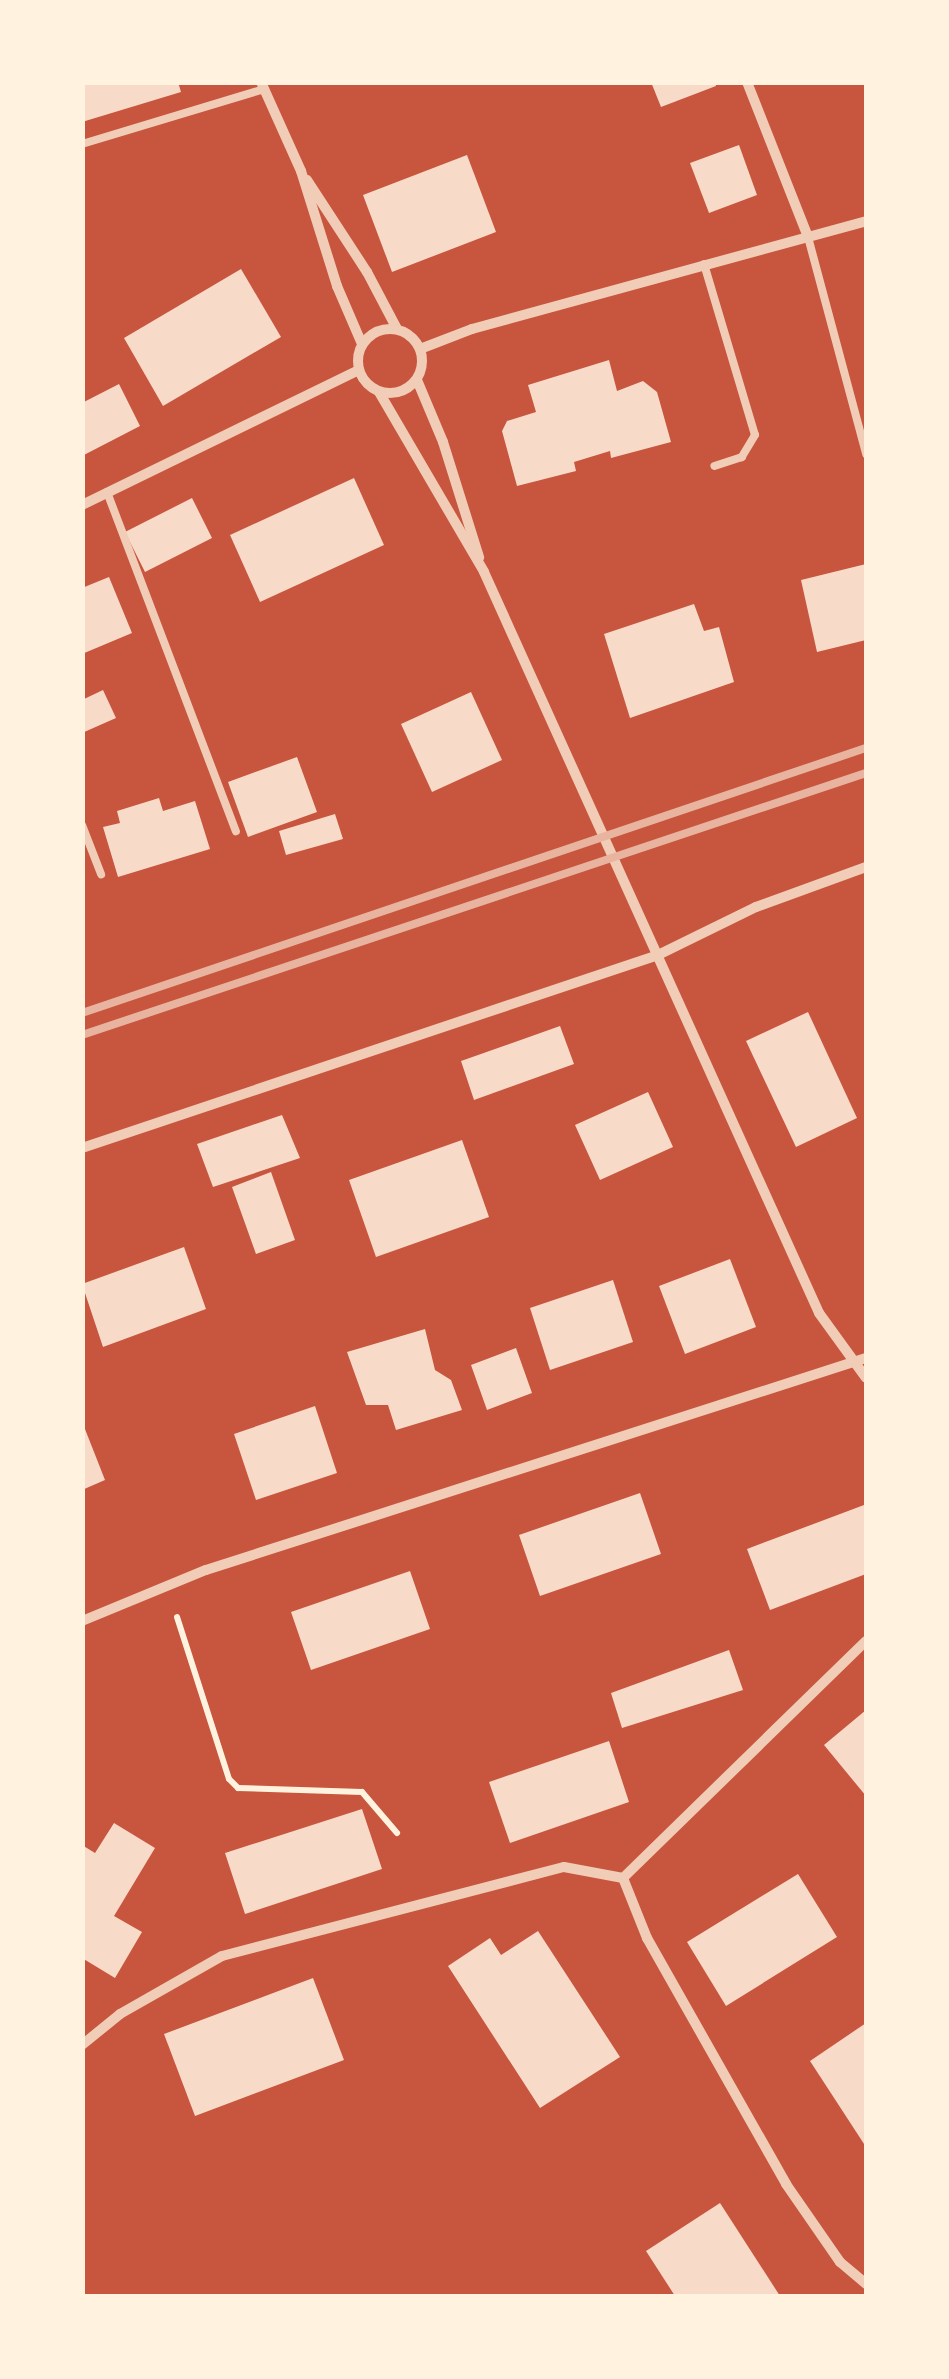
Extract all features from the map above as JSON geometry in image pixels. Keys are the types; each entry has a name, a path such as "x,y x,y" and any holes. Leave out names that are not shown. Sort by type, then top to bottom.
{"street":[{"path":"747,82 808,236"},
{"path":"263,86 301,171 337,286 362,344 359,370 379,392 484,572 819,1313 861,1360 866,1378"},
{"path":"301,171 368,272 396,329 420,349 422,370 416,380 399,392 379,392"},
{"path":"420,349 472,329 866,221"},
{"path":"362,344 376,332 396,329"},
{"path":"82,506 359,370"},
{"path":"416,380 443,442 484,572"},
{"path":"82,1148 658,954 756,907 866,867"},
{"path":"82,1621 206,1570 861,1360"},
{"path":"624,1878 866,1641"},
{"path":"82,2045 120,2014 222,1956 564,1867 624,1878"},
{"path":"624,1878 646,1938 786,2184 840,2262 866,2284"}],"lane":[{"path":"82,144 263,86"},
{"path":"808,236 866,454"},
{"path":"704,263 755,435 742,457 714,466"},
{"path":"107,492 236,831"},
{"path":"82,825 101,874"}],"path":[{"path":"177,1617 228,1779 238,1788 362,1792 397,1833"}],"building":[{"path":"82,82 178,82 181,92 82,122"},
{"path":"651,82 715,82 716,86 661,107"},
{"path":"739,145 757,195 709,213 690,163"},
{"path":"467,155 496,232 392,272 363,195"},
{"path":"241,269 281,337 163,406 124,338"},
{"path":"609,360 617,391 643,381 657,392 671,442 611,458 610,451 574,462 576,471 517,486 502,431 507,421 536,412 528,385"},
{"path":"119,384 140,426 82,456 82,403"},
{"path":"354,478 384,545 260,602 230,535"},
{"path":"192,498 212,538 145,572 125,532"},
{"path":"866,564 866,640 817,652 801,580"},
{"path":"109,577 132,633 82,654 82,588"},
{"path":"694,604 704,631 719,627 734,682 630,718 604,634"},
{"path":"103,690 116,718 82,733 82,700"},
{"path":"471,692 502,760 432,792 401,724"},
{"path":"297,757 317,812 248,837 228,782"},
{"path":"159,798 163,811 195,801 210,849 118,877 103,827 120,823 117,811"},
{"path":"335,814 343,839 286,855 279,831"},
{"path":"808,1012 857,1118 796,1147 746,1041"},
{"path":"560,1026 574,1064 474,1100 461,1061"},
{"path":"648,1092 673,1147 600,1180 575,1125"},
{"path":"282,1115 300,1158 213,1187 197,1144"},
{"path":"462,1140 489,1217 376,1257 349,1180"},
{"path":"271,1172 295,1240 256,1254 232,1187"},
{"path":"184,1247 206,1309 103,1347 82,1284"},
{"path":"730,1259 756,1327 685,1354 659,1286"},
{"path":"613,1280 633,1342 550,1370 530,1308"},
{"path":"425,1329 435,1370 451,1380 462,1410 396,1430 388,1405 366,1405 347,1352"},
{"path":"516,1348 532,1393 487,1410 471,1365"},
{"path":"315,1406 337,1473 256,1500 234,1434"},
{"path":"82,1425 105,1480 82,1490"},
{"path":"640,1493 661,1554 540,1596 519,1535"},
{"path":"864,1505 866,1574 770,1610 747,1549"},
{"path":"410,1571 430,1629 311,1670 291,1612"},
{"path":"729,1650 743,1690 622,1728 611,1693"},
{"path":"866,1710 866,1796 824,1745"},
{"path":"609,1741 629,1802 510,1843 489,1782"},
{"path":"362,1809 382,1869 245,1914 225,1853"},
{"path":"114,1823 155,1848 114,1916 142,1932 115,1978 82,1958 82,1845 95,1853"},
{"path":"798,1874 837,1937 726,2006 687,1942"},
{"path":"538,1931 620,2057 540,2108 448,1966 490,1938 501,1955"},
{"path":"313,1978 344,2060 195,2116 164,2034"},
{"path":"866,2023 866,2147 810,2061"},
{"path":"720,2203 780,2296 675,2296 646,2251"}],"railway":[{"path":"82,1013 866,748"},
{"path":"82,1035 866,773"}]}
